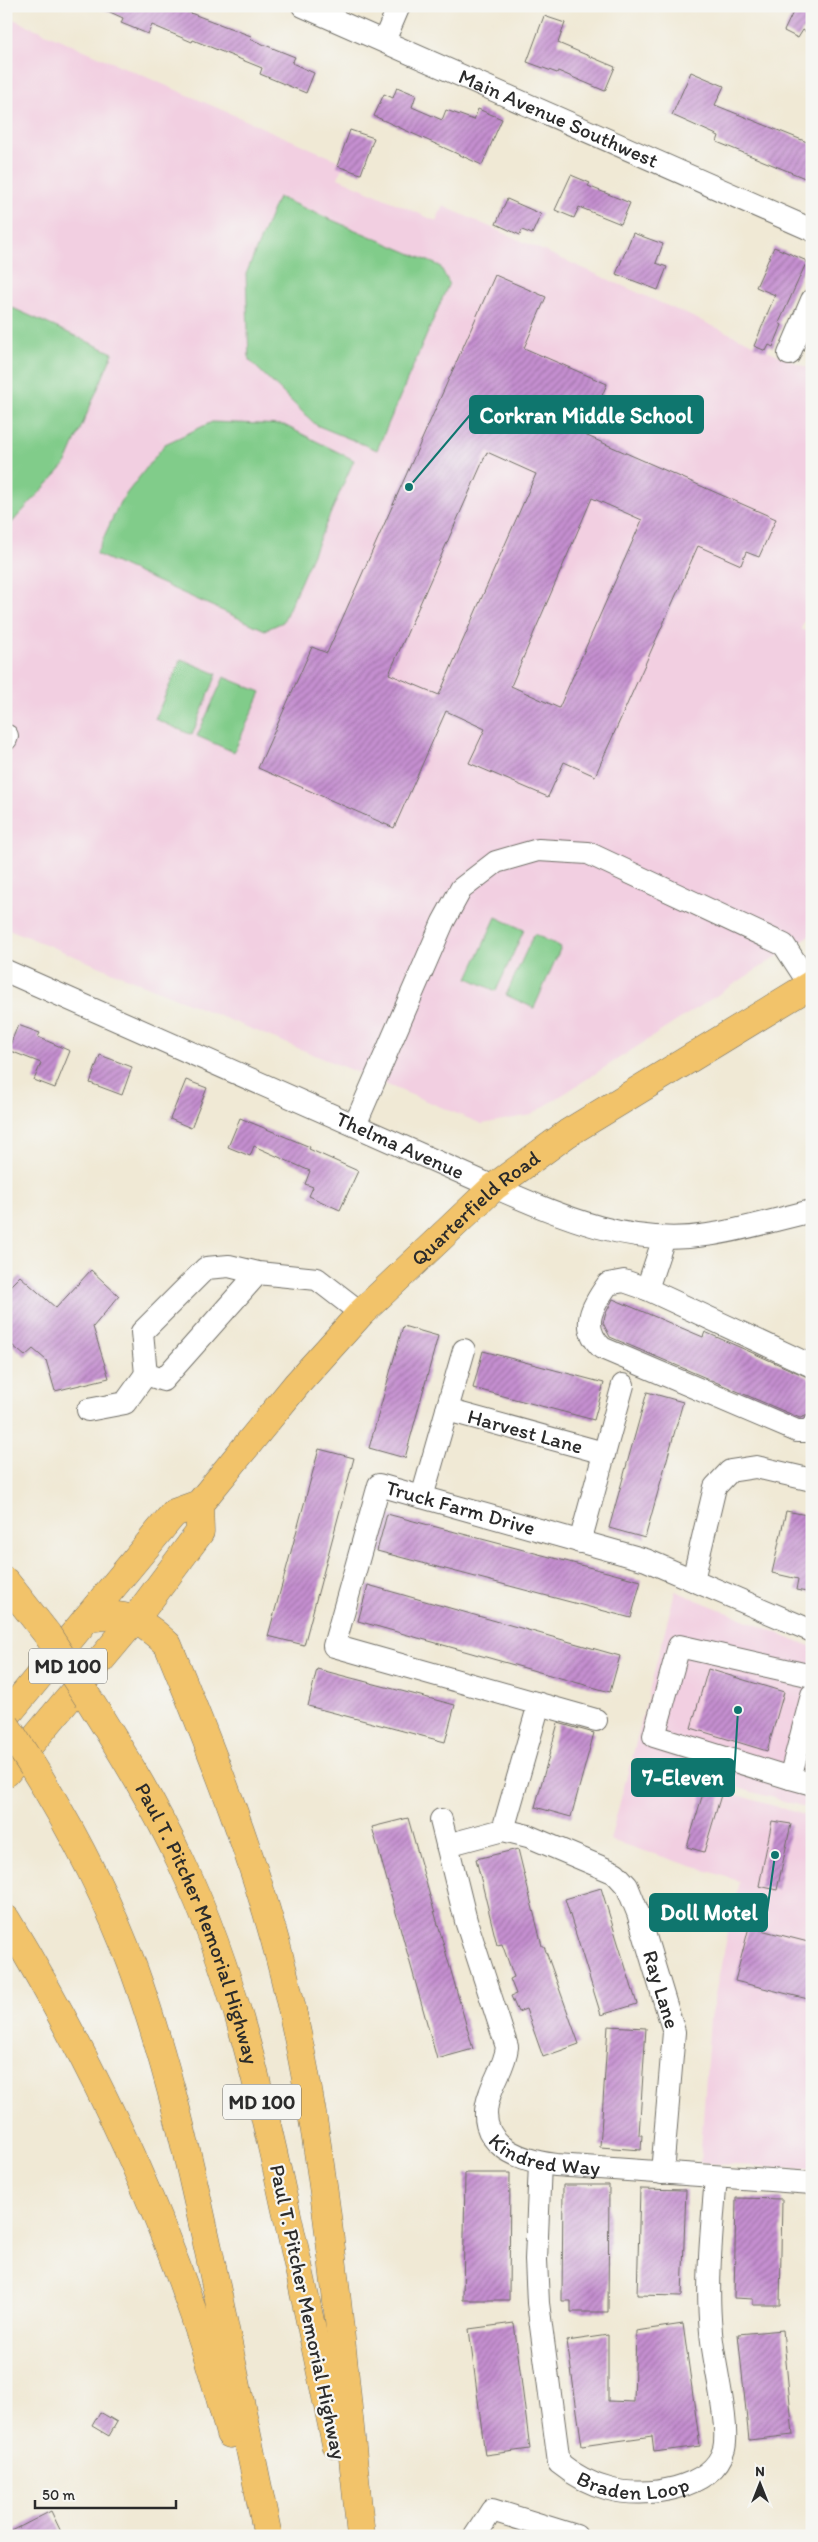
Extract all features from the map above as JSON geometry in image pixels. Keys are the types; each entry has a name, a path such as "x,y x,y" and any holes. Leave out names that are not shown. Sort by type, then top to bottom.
{"main road":[{"name":"Quarterfield Road","path":"199,1504 297,1384 361,1313 494,1187 576,1129 811,984"},
{"path":"6,1716 174,1513 199,1504 200,1532 135,1619 6,1773"},
{"name":"Paul T. Pitcher Memorial Highway","path":"6,1582 47,1634 142,1784 182,1865 213,1940 244,2033 268,2127 355,2536"},
{"path":"86,1619 103,1615 135,1619 152,1630 168,1645 226,1784 260,1890 285,1979 320,2154 361,2536"},
{"path":"6,1725 65,1818 99,1886 134,1968 162,2052 187,2150 268,2536"},
{"path":"6,1919 40,1975 80,2051 128,2150 156,2217 226,2417 256,2536"}],"street":[{"name":"Main Avenue Southwest","path":"304,6 812,230"},
{"path":"384,42 399,6"},
{"path":"789,354 812,300"},
{"path":"355,1125 443,922 461,889 496,862 538,850 588,853 784,945 811,984"},
{"name":"Thelma Avenue","path":"6,971 556,1214 597,1228 626,1235 664,1238 722,1233 812,1211"},
{"path":"647,1289 664,1238"},
{"path":"88,1410 125,1404 146,1374 142,1332 206,1268 229,1266 258,1273 317,1279 361,1313"},
{"path":"146,1374 163,1380 258,1273"},
{"path":"812,1366 647,1289 624,1281 608,1284 595,1302 589,1327 592,1338 602,1348 797,1431 808,1431 812,1427"},
{"path":"422,1497 464,1350"},
{"path":"580,1542 623,1385"},
{"name":"Harvest Lane","path":"447,1410 604,1453"},
{"path":"693,1580 715,1486 730,1471 756,1467 812,1480"},
{"name":"Truck Farm Drive","path":"596,1720 334,1646 379,1485 646,1560 812,1630"},
{"path":"812,1676 679,1646 654,1736 812,1784"},
{"path":"790,1778 812,1695"},
{"path":"503,1830 539,1704"},
{"name":"Kindred Way","path":"441,1820 479,1964 507,2047 503,2066 486,2106 489,2132 497,2142 509,2152 540,2163 812,2183"},
{"name":"Ray Lane","path":"447,1845 503,1830 528,1836 616,1873 627,1886 638,1913 674,2032 662,2173"},
{"name":"Braden Loop","path":"540,2163 536,2260 538,2302 559,2463 582,2480 611,2490 645,2492 674,2488 700,2479 718,2465 725,2447 708,2294 716,2177"},
{"path":"475,2536 492,2510 576,2536"}],"shaded area":[{"path":"6,16 344,163 338,178 436,221 443,206 812,370 812,603 801,629 812,634 812,934 531,1115 482,1124 6,928"},
{"path":"675,1591 812,1647 812,1809 632,1758"},
{"path":"630,1764 812,1817 812,2169 700,2163 710,2018 739,1881 610,1840"}],"green space":[{"path":"278,197 440,266 449,283 377,450 316,425 249,360 246,274"},
{"path":"6,305 113,353 65,465 6,529"},
{"path":"212,422 284,425 354,460 283,622 265,630 96,554 120,502 165,444"},
{"path":"181,659 217,674 192,735 155,719"},
{"path":"224,677 261,692 234,752 197,736"},
{"path":"496,917 524,930 496,991 468,978"},
{"path":"534,934 561,947 534,1008 506,995"}],"building":[{"path":"97,6 172,6 251,36 250,39 295,57 292,63 314,73 306,93 260,74 262,68 193,40 192,42 152,25 148,34 121,23 123,18"},
{"path":"796,6 812,6 812,35 803,30 798,38 784,31"},
{"path":"544,16 565,23 558,43 615,67 605,91 558,71 557,73 527,62"},
{"path":"691,72 724,86 715,105 812,144 812,181 717,142 719,136 672,115"},
{"path":"397,87 416,95 412,107 442,120 446,110 474,120 478,109 502,119 482,165 374,116 384,94 393,98"},
{"path":"350,130 374,138 361,174 337,166"},
{"path":"571,175 590,183 588,186 630,203 621,224 579,207 574,218 555,210"},
{"path":"507,199 541,214 532,234 522,230 520,235 496,224"},
{"path":"633,233 663,244 656,263 667,267 658,290 616,274"},
{"path":"774,247 807,261 779,323 782,325 773,347 769,345 766,351 754,346 775,295 756,287"},
{"path":"495,275 546,297 524,348 607,384 585,435 776,519 759,557 746,552 741,565 698,546 595,776 564,762 548,797 469,763 485,729 446,711 394,828 258,768 312,647 327,653","holes":["487,452 536,474 439,695 389,674","592,498 642,520 559,708 511,686"]},
{"path":"18,1025 40,1033 38,1037 70,1051 55,1088 34,1080 41,1063 8,1050"},
{"path":"100,1055 132,1067 122,1095 90,1083"},
{"path":"186,1080 207,1088 191,1128 170,1119"},
{"path":"240,1118 310,1147 309,1149 358,1171 340,1210 309,1196 313,1187 305,1184 310,1171 254,1146 250,1156 228,1147"},
{"path":"91,1270 119,1296 93,1327 109,1378 55,1391 46,1360 33,1349 25,1356 6,1340 6,1290 20,1276 56,1308"},
{"path":"613,1299 703,1337 705,1332 812,1379 811,1414 800,1418 610,1337 603,1323"},
{"path":"403,1326 438,1336 405,1458 369,1448"},
{"path":"483,1351 604,1383 594,1420 473,1388"},
{"path":"647,1392 683,1402 645,1538 609,1528"},
{"path":"319,1449 354,1458 304,1645 268,1636"},
{"path":"786,1511 812,1516 812,1593 796,1590 798,1579 772,1573"},
{"path":"387,1514 641,1581 631,1618 377,1551"},
{"path":"368,1585 620,1656 610,1692 358,1621"},
{"path":"317,1669 455,1705 445,1742 308,1706"},
{"path":"708,1669 784,1692 767,1751 691,1728"},
{"path":"558,1723 594,1733 571,1817 535,1807"},
{"path":"704,1790 721,1795 704,1852 687,1847"},
{"path":"408,1818 473,2049 437,2059 372,1827"},
{"path":"772,1821 791,1824 777,1890 759,1886"},
{"path":"518,1849 542,1946 544,1946 579,2044 543,2057 526,2009 518,2012 511,1996 516,1994 510,1979 514,1977 502,1944 497,1945 476,1859"},
{"path":"601,1888 637,2004 601,2015 565,1899"},
{"path":"749,1927 812,1943 812,2000 735,1981"},
{"path":"608,2026 646,2028 639,2135 642,2135 641,2150 600,2147"},
{"path":"465,2173 510,2173 509,2300 463,2300"},
{"path":"563,2185 609,2185 608,2312 571,2312 571,2301 562,2301"},
{"path":"640,2189 686,2190 682,2296 637,2295"},
{"path":"736,2198 782,2199 780,2305 753,2305 753,2299 734,2298"},
{"path":"514,2323 530,2449 485,2455 469,2329"},
{"path":"683,2324 700,2446 654,2452 652,2436 582,2446 567,2341 608,2335 608,2401 634,2402 636,2331"},
{"path":"783,2330 793,2435 749,2440 738,2334"},
{"path":"100,2412 117,2422 109,2436 92,2426"},
{"path":"51,2511 63,2536 6,2536 6,2534"}],"place":[{"name":"Corkran Middle School","path":"409,487"},
{"name":"7-Eleven","path":"738,1710"},
{"name":"Doll Motel","path":"775,1855"}]}
